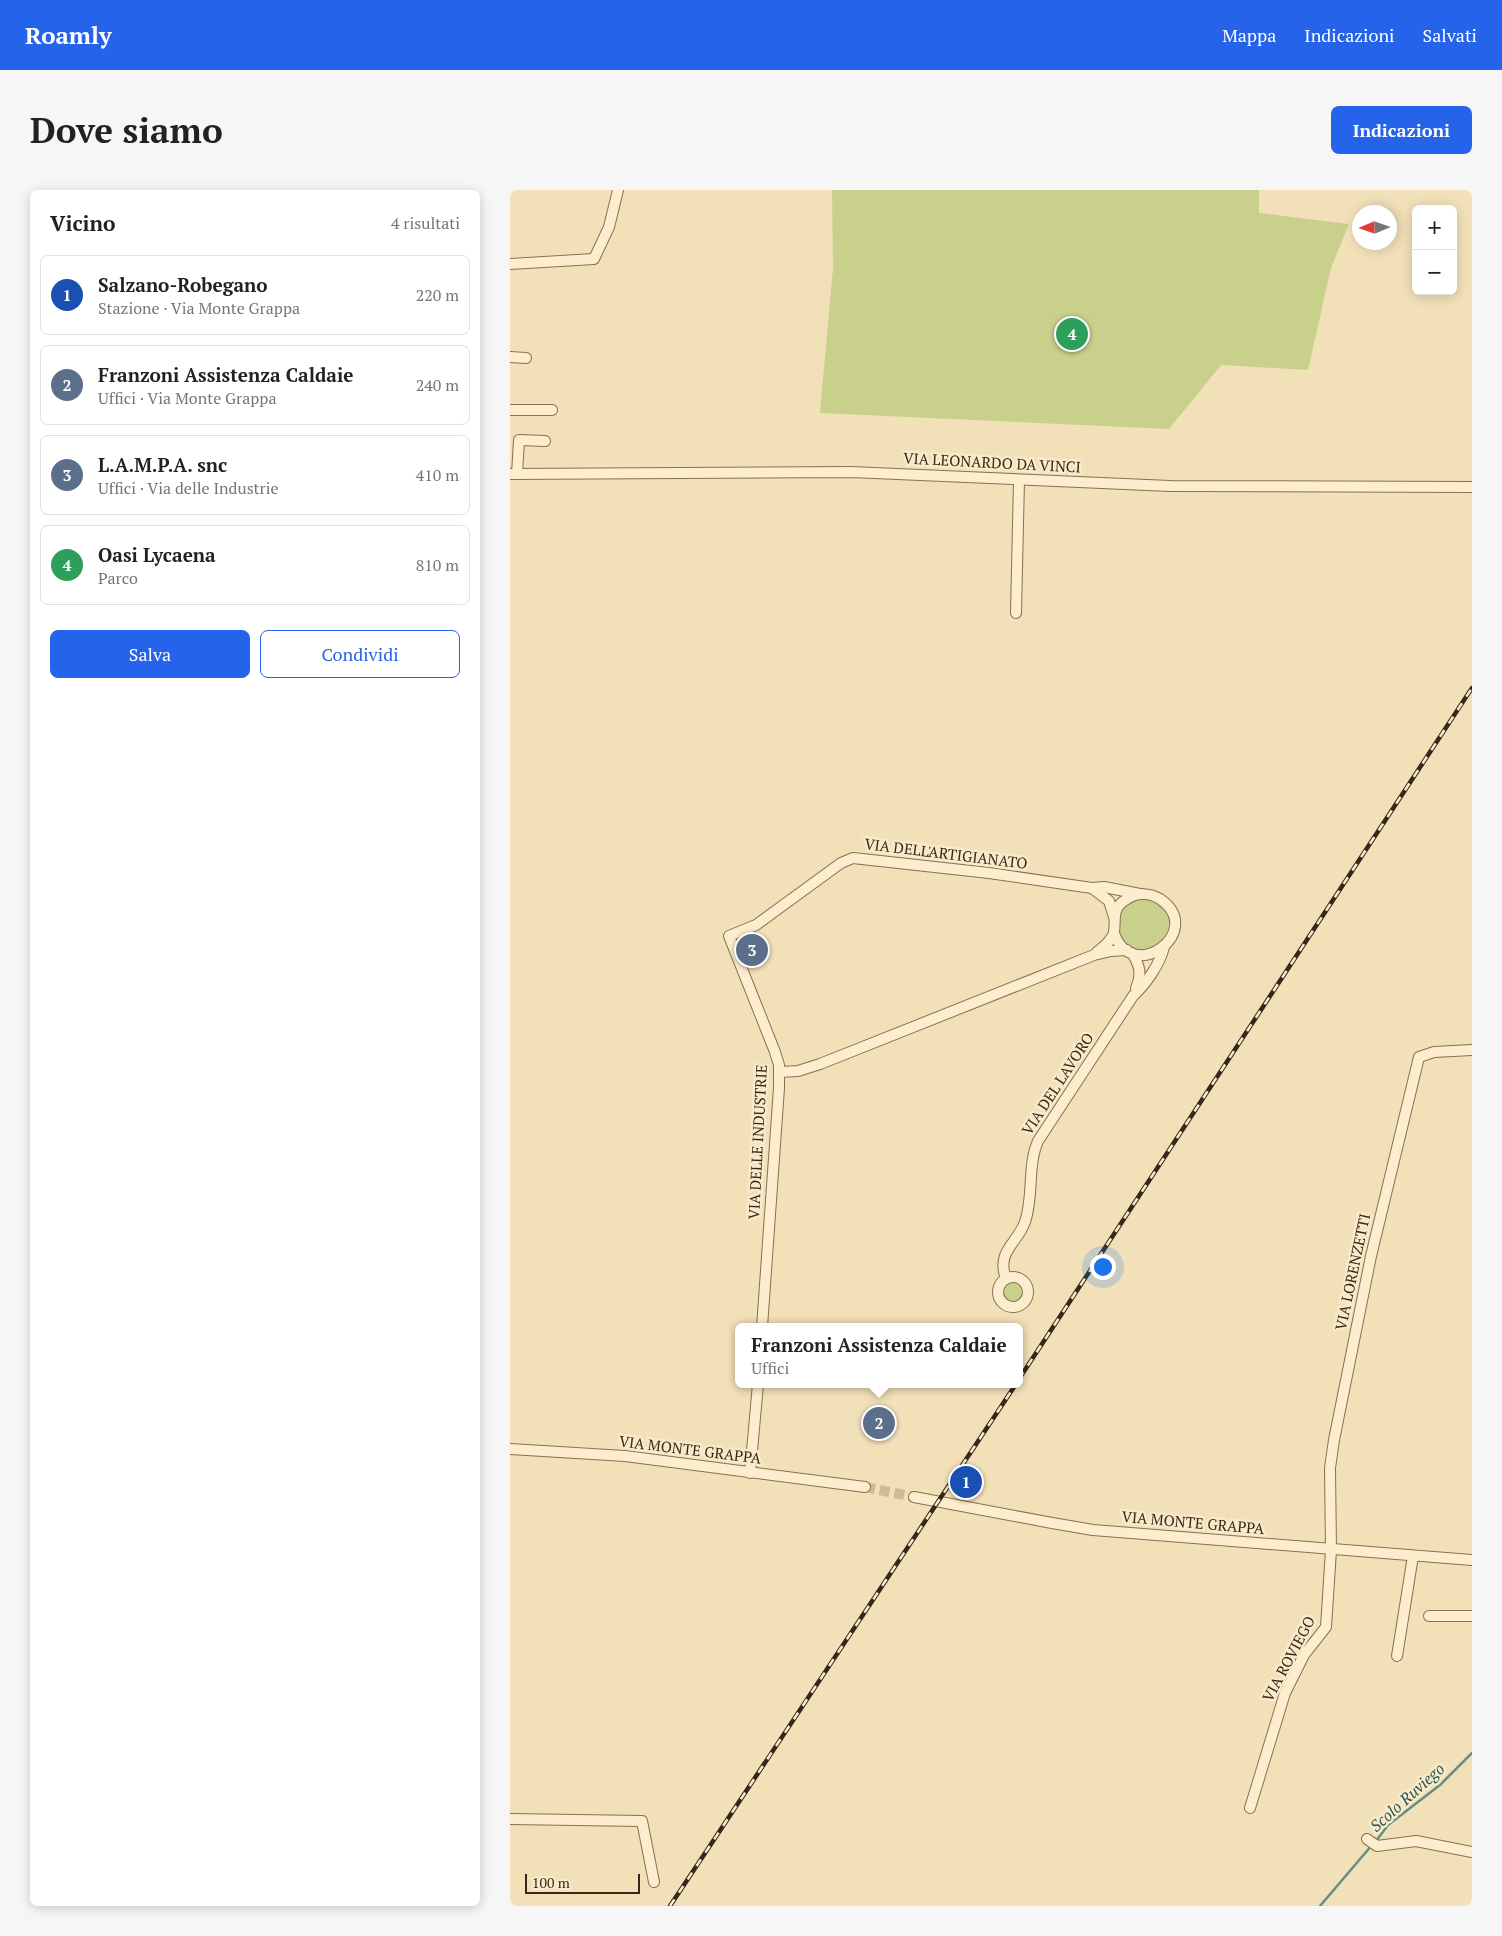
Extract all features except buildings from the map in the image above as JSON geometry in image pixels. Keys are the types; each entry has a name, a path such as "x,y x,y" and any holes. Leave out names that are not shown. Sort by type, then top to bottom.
{"street":[{"path":"510,264 594,259 609,227 618,190"},
{"path":"510,357 526,358"},
{"path":"510,410 552,410"},
{"path":"514,474 519,440 545,441"},
{"name":"VIA LEONARDO DA VINCI","path":"514,474 852,472 1170,486 1472,488"},
{"path":"1016,613 1019,480"},
{"name":"VIA DELL'ARTIGIANATO","path":"729,936 756,925 841,863 853,858 990,873 1092,888 1104,887 1157,897 1165,903 1175,921 1173,934 1164,948"},
{"path":"1092,888 1109,901 1114,917 1114,933 1118,942 1129,952"},
{"path":"1114,917 1124,900 1140,894"},
{"path":"1094,955 1106,945 1114,933"},
{"name":"VIA DELLE INDUSTRIE","path":"729,936 775,1052 779,1072 762,1323"},
{"path":"779,1072 798,1071 820,1064 1094,955 1111,951 1148,955 1164,948"},
{"name":"VIA DEL LAVORO","path":"1006,1279 1004,1259 1025,1221 1033,1156 1038,1141 1133,996 1141,988 1162,955 1164,948"},
{"name":"VIA DEL LAVORO","path":"1129,952 1140,969 1140,978 1133,996"},
{"name":"VIA LORENZETTI","path":"1331,1550 1330,1468 1334,1440 1371,1256 1419,1058 1434,1052 1472,1050"},
{"path":"750,1473 758,1388"},
{"name":"VIA MONTE GRAPPA","path":"510,1449 625,1456 865,1488"},
{"name":"VIA MONTE GRAPPA","path":"914,1497 1052,1524 1093,1530 1472,1560"},
{"name":"VIA ROVIEGO","path":"1250,1808 1285,1693 1304,1655 1326,1627 1331,1550"},
{"path":"1397,1656 1413,1556"},
{"path":"1429,1616 1472,1616"},
{"path":"510,1820 642,1822 650,1854 654,1882"},
{"path":"1367,1840 1377,1846 1416,1841 1472,1852"}],"green space":[{"path":"832,190 1259,190 1259,213 1349,224 1331,268 1308,370 1221,365 1169,429 820,413 833,268"},
{"path":"1143,898 1153,900 1161,906 1167,914 1169,924 1167,934 1161,942 1153,948 1143,950 1133,948 1125,942 1119,934 1117,924 1119,914 1125,906 1133,900"},
{"path":"1013,1281 1021,1284 1024,1292 1021,1300 1013,1303 1005,1300 1002,1292 1005,1284"}],"waterway":[{"name":"Scolo Ruviego","path":"1376,1841 1388,1825 1440,1785 1472,1753"},
{"name":"Scolo Ruviego","path":"1320,1906 1372,1845"}],"tunnel":[{"path":"865,1487 914,1497"}],"railway":[{"path":"1023,1373 1472,688"},
{"path":"670,1906 1013,1388"}],"place":[{"name":"Oasi Lycaena","path":"1072,334"},
{"name":"L.A.M.P.A. snc","path":"752,950"},
{"name":"Franzoni Assistenza Caldaie","path":"879,1423"},
{"name":"Salzano-Robegano","path":"966,1482"}]}
